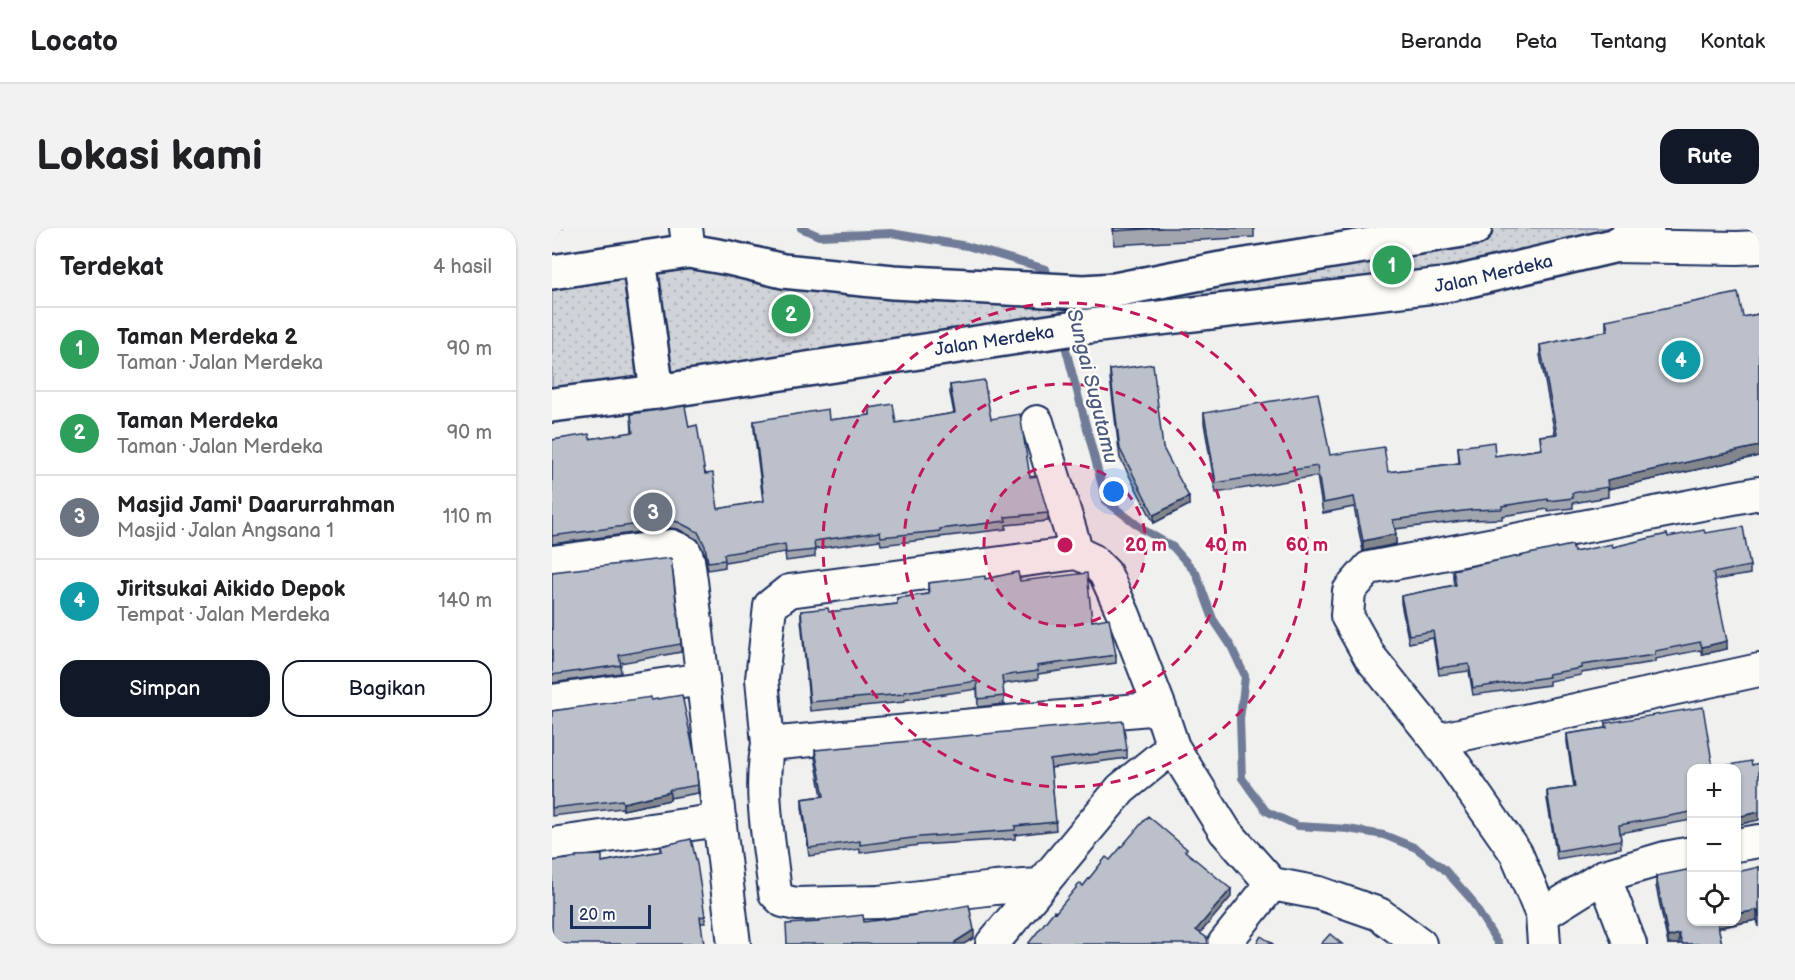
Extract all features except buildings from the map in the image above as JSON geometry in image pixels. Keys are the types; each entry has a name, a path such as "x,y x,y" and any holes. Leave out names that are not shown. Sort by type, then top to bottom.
{"street":[{"path":"552,272 639,259 687,240 783,271 893,282 1028,291 1084,292 1115,290 1233,267 1475,228"},
{"path":"1484,228 1497,274"},
{"name":"Jalan Merdeka","path":"552,405 657,392 1031,337 1082,327 1452,284 1612,246 1647,228"},
{"name":"Jalan Merdeka","path":"1612,246 1759,247"},
{"path":"639,259 657,392"},
{"path":"1037,422 1077,554"},
{"path":"1687,854 1604,876 1543,933 1516,853 1437,740 1370,657 1347,616 1349,591 1369,568 1759,493"},
{"path":"552,562 671,546 685,552 688,560 703,679 734,944"},
{"path":"1039,885 879,902 796,904 783,901 775,893 766,816 765,777 768,744 762,679 770,606 789,591 1077,554 1092,560 1105,573 1124,615 1173,747 1225,831 1272,884 1319,893 1379,914 1419,944"},
{"path":"1437,740 1759,670"},
{"path":"552,701 703,679"},
{"path":"768,744 1160,708"},
{"path":"992,944 1121,789 1173,747"},
{"path":"552,844 720,820"},
{"path":"1741,844 1759,841"},
{"path":"1604,876 1630,944"},
{"path":"1224,944 1272,884"}],"shaded area":[{"path":"1475,228 1647,228 1613,246 552,396 552,274 689,254 1028,294"}],"waterway":[{"name":"Sungai Sugutamu","path":"801,228 819,236 891,233 967,246 1046,269 1050,285"},
{"name":"Sungai Sugutamu","path":"1063,338 1106,501 1144,530 1173,547 1196,573 1213,619 1231,646 1245,676 1240,719 1242,778 1249,788 1266,811 1298,826 1348,829 1384,835 1416,848 1444,869 1470,898 1498,944"}],"place":[{"name":"Taman Merdeka 2","path":"1392,265"},
{"name":"Taman Merdeka","path":"791,314"},
{"name":"Jiritsukai Aikido Depok","path":"1681,360"},
{"name":"Masjid Jami' Daarurrahman","path":"653,512"}]}
